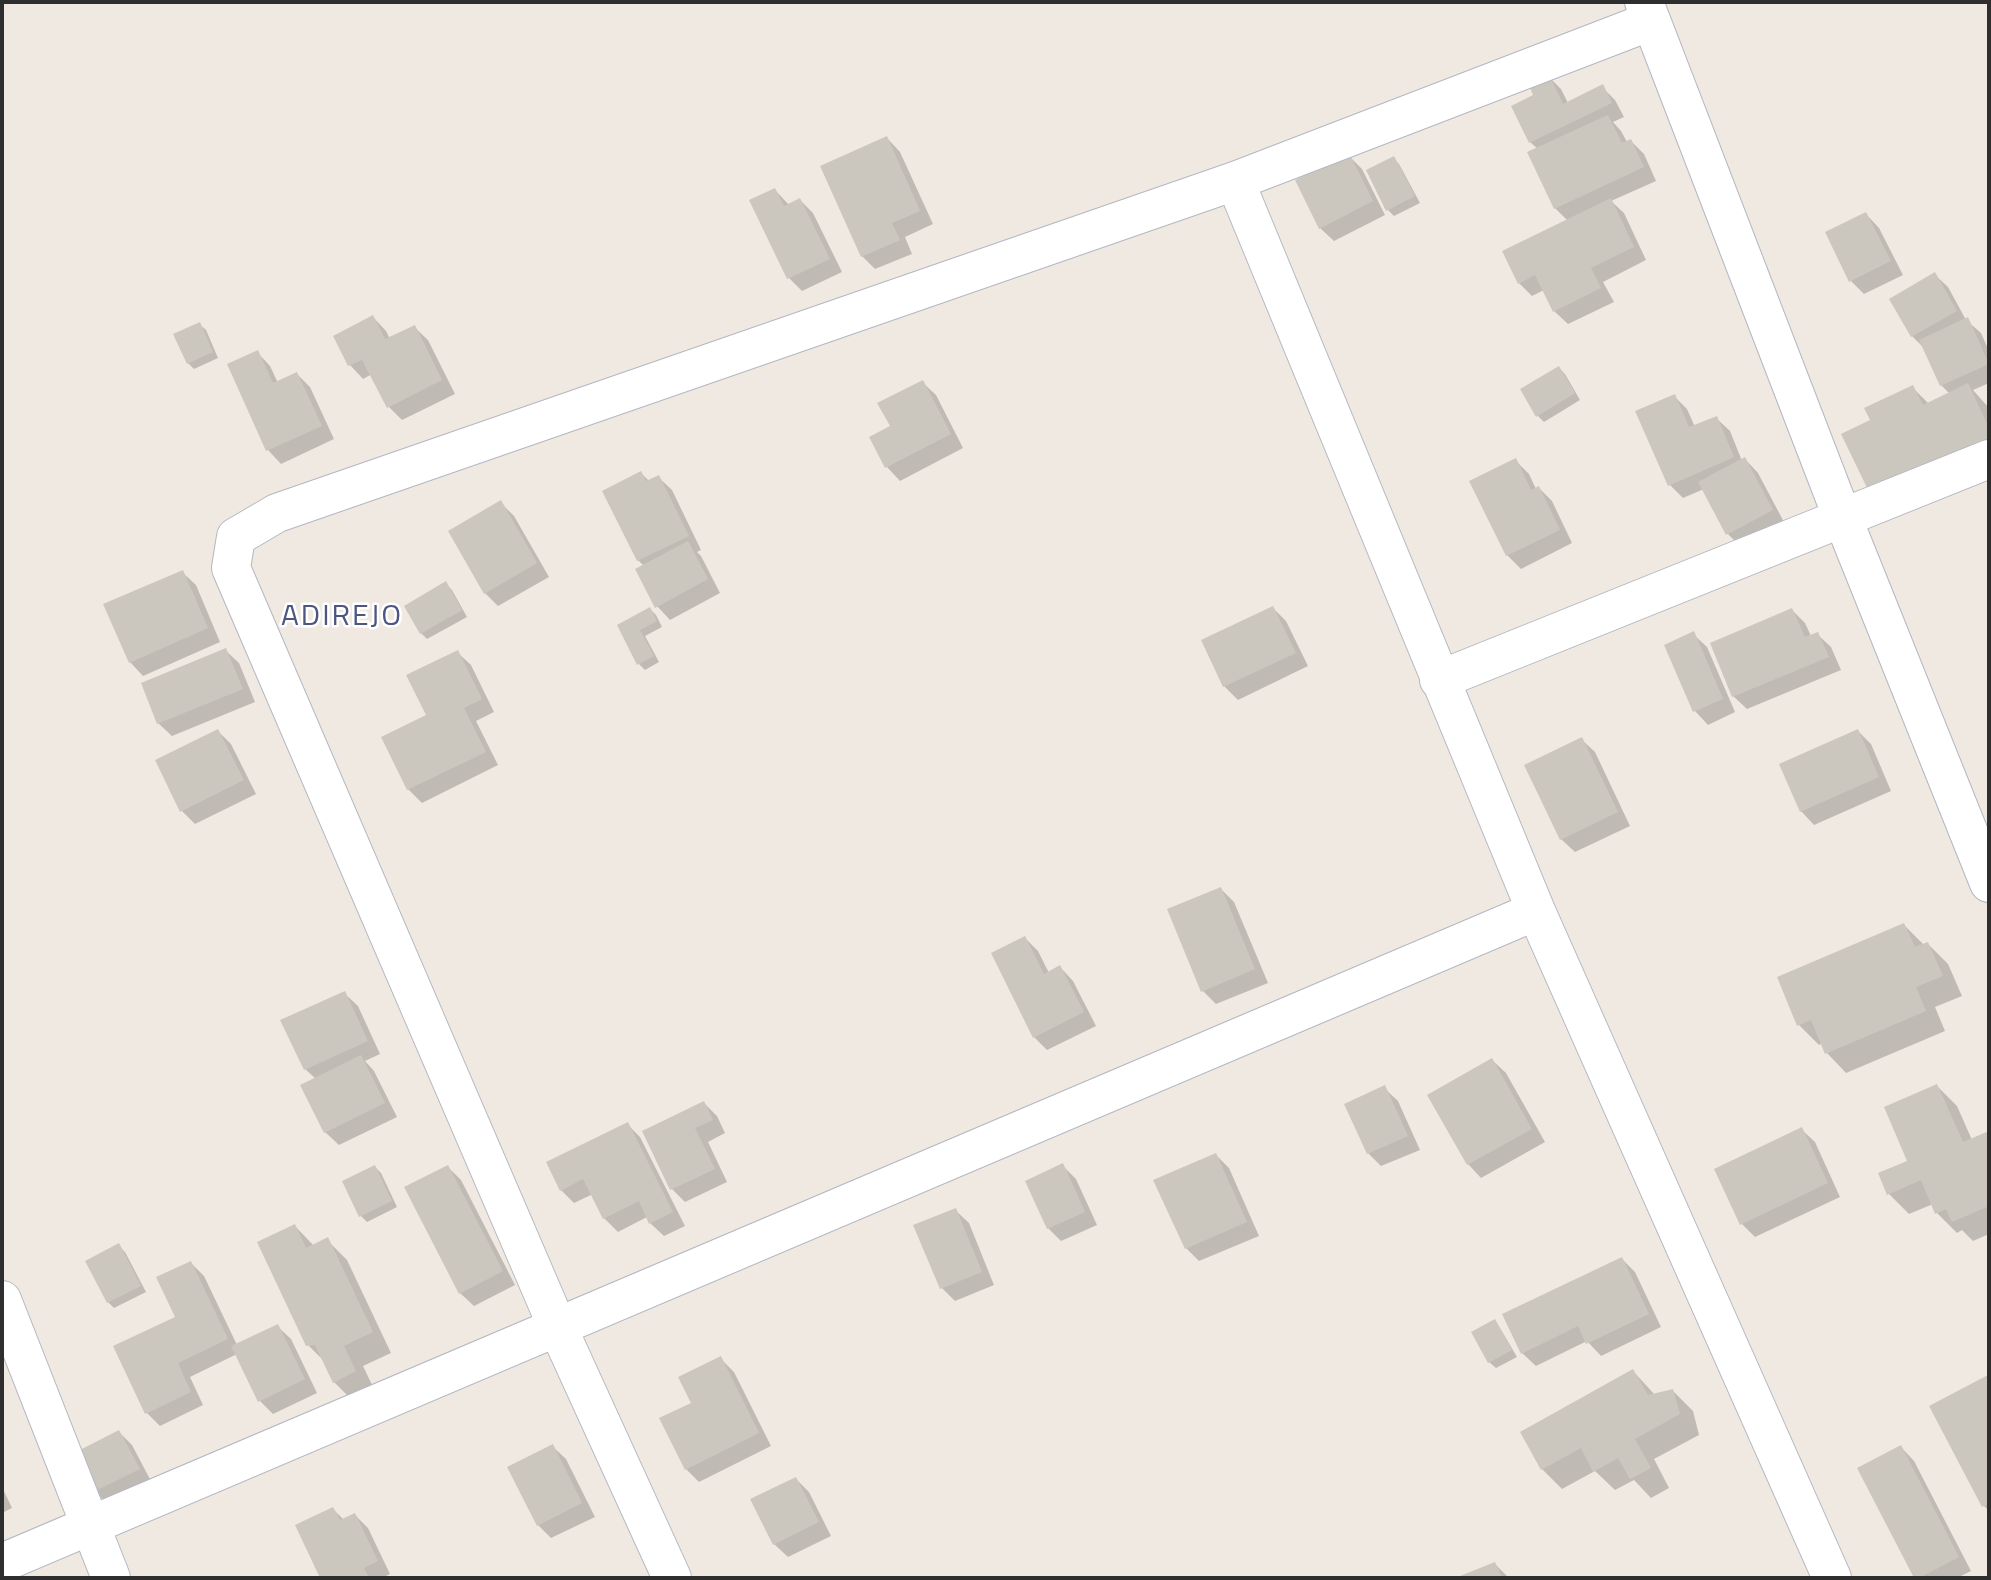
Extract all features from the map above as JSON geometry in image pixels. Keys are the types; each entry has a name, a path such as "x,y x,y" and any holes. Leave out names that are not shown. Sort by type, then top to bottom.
{"street":[{"path":"672,1578 558,1326 231,568 236,537 277,513 1235,181 1647,11 1843,519 1989,883"},
{"path":"1235,181 1536,911 1832,1578"},
{"path":"1439,680 1989,459"},
{"path":"2,1563 1536,911"},
{"path":"2,1300 111,1578"}],"building":[{"path":"1548,73 1563,104 1603,84 1612,103 1529,143 1511,106 1533,95 1528,83"},
{"path":"1608,115 1622,143 1631,139 1644,167 1554,209 1527,152"},
{"path":"887,136 920,211 892,223 900,240 861,257 820,166"},
{"path":"1349,153 1373,201 1319,229 1295,180"},
{"path":"1394,156 1415,196 1386,211 1366,170"},
{"path":"775,188 784,206 800,198 830,259 787,279 749,200"},
{"path":"1611,198 1634,247 1591,268 1601,288 1553,312 1535,275 1518,284 1502,251"},
{"path":"1866,212 1891,261 1849,282 1825,232"},
{"path":"1935,272 1957,311 1911,337 1889,299"},
{"path":"373,315 385,339 415,325 442,380 387,408 362,360 348,366 333,336"},
{"path":"1968,317 1989,364 1940,386 1919,340"},
{"path":"200,322 213,352 187,364 173,334"},
{"path":"258,350 273,383 297,372 322,426 266,451 227,364"},
{"path":"1559,366 1575,393 1536,417 1520,389"},
{"path":"923,380 951,434 885,468 869,437 890,426 877,403"},
{"path":"1968,383 1989,428 1989,440 1871,496 1841,434 1870,420 1864,408 1913,385 1923,405"},
{"path":"1675,394 1689,427 1717,416 1734,457 1668,486 1635,411"},
{"path":"1745,457 1773,510 1726,535 1698,482"},
{"path":"1516,458 1531,490 1539,486 1560,530 1506,556 1469,481"},
{"path":"641,471 646,481 659,475 689,536 637,561 602,491"},
{"path":"501,500 537,563 484,594 448,531"},
{"path":"688,541 708,579 655,608 635,569"},
{"path":"183,570 208,628 129,663 103,604"},
{"path":"446,581 462,610 420,634 404,606"},
{"path":"1273,606 1296,653 1223,687 1201,640"},
{"path":"650,607 657,621 640,630 654,656 637,665 617,625"},
{"path":"1792,608 1805,637 1818,632 1829,657 1732,697 1710,643"},
{"path":"1694,631 1723,699 1693,712 1664,645"},
{"path":"226,648 243,689 157,724 141,683"},
{"path":"458,650 482,699 464,708 486,752 407,790 381,737 426,715 406,675"},
{"path":"218,729 244,780 180,812 155,760"},
{"path":"1858,729 1879,777 1800,812 1779,764"},
{"path":"1582,737 1618,812 1560,840 1524,765"},
{"path":"1221,887 1255,969 1201,992 1167,909"},
{"path":"1904,923 1915,947 1928,942 1943,976 1916,987 1926,1011 1825,1054 1811,1020 1797,1026 1777,977"},
{"path":"1025,936 1044,974 1060,965 1084,1012 1033,1038 991,953"},
{"path":"345,991 368,1041 304,1070 280,1020"},
{"path":"361,1055 385,1103 324,1133 300,1085"},
{"path":"1492,1058 1532,1129 1467,1165 1427,1095"},
{"path":"1937,1084 1963,1142 1989,1131 1989,1206 1952,1222 1946,1209 1935,1214 1921,1180 1887,1195 1878,1173 1907,1161 1884,1107"},
{"path":"1385,1085 1408,1136 1367,1154 1344,1104"},
{"path":"704,1101 713,1120 695,1128 715,1169 670,1190 642,1131"},
{"path":"628,1122 673,1212 649,1224 639,1201 603,1219 583,1179 560,1191 546,1162"},
{"path":"1802,1127 1828,1183 1740,1225 1714,1169"},
{"path":"1216,1153 1247,1222 1185,1249 1153,1180"},
{"path":"1063,1163 1085,1212 1047,1229 1025,1181"},
{"path":"375,1165 392,1201 359,1217 342,1181"},
{"path":"448,1165 503,1271 459,1294 404,1187"},
{"path":"956,1208 982,1272 940,1289 913,1225"},
{"path":"295,1224 306,1248 328,1237 373,1332 344,1346 356,1371 333,1383 315,1345 306,1346 257,1242"},
{"path":"119,1243 141,1286 107,1303 85,1261"},
{"path":"1622,1257 1649,1314 1586,1344 1578,1326 1521,1354 1502,1314"},
{"path":"191,1261 228,1339 178,1363 191,1392 145,1414 113,1346 175,1317 156,1277"},
{"path":"1495,1319 1512,1350 1488,1363 1471,1332"},
{"path":"278,1324 305,1379 258,1402 231,1346"},
{"path":"721,1356 759,1433 685,1470 659,1418 691,1403 678,1377"},
{"path":"1633,1369 1648,1395 1673,1389 1680,1414 1635,1439 1651,1468 1630,1479 1618,1458 1593,1472 1581,1448 1541,1470 1520,1432"},
{"path":"1988,1375 1989,1503 1982,1507 1929,1406"},
{"path":"119,1430 140,1469 93,1492 74,1453"},
{"path":"553,1444 582,1503 537,1526 507,1467"},
{"path":"1901,1445 1959,1557 1919,1578 1914,1578 1857,1468"},
{"path":"796,1477 819,1522 773,1545 750,1499"},
{"path":"333,1507 340,1520 355,1513 378,1561 364,1568 369,1578 320,1578 295,1525"},
{"path":"1495,1562 1502,1578 1455,1578"}],"district":[{"name":"ADIREJO","path":"342,618"}]}
